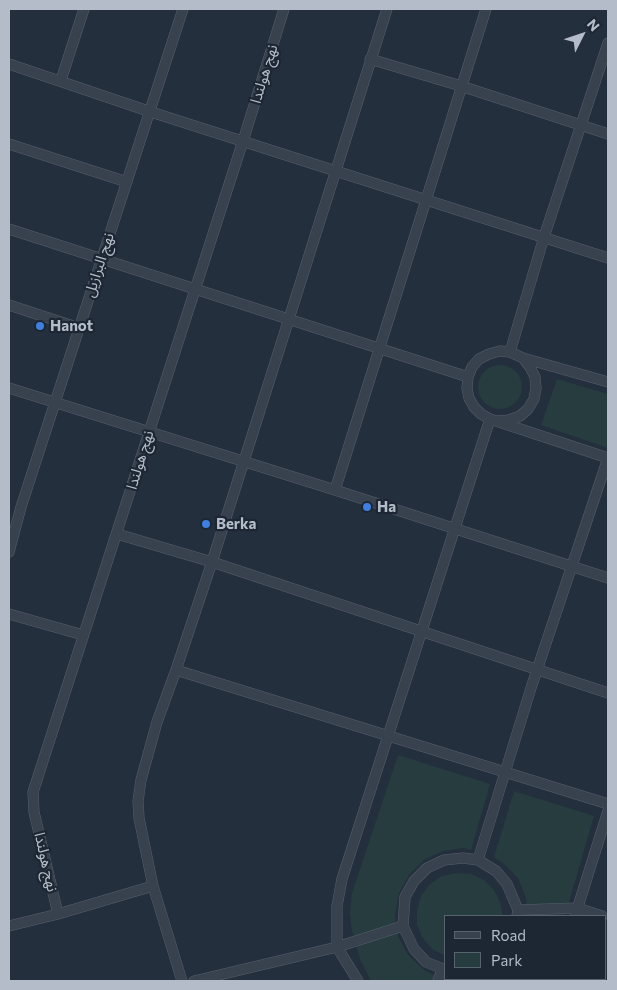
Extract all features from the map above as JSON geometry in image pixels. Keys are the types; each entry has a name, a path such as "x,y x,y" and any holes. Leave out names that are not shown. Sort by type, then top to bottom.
{"street":[{"path":"61,80 84,9"},
{"name":"نهج البرازيل","path":"9,552 21,507 183,9"},
{"name":"نهج هولندا","path":"58,914 34,812 33,792 243,142 284,9"},
{"path":"182,981 153,886 139,818 138,801 142,780 157,722 212,562 334,170 387,9"},
{"path":"335,490 486,9"},
{"path":"510,352 544,237 608,43"},
{"path":"370,59 462,86 608,134"},
{"path":"9,64 243,142 608,258"},
{"path":"9,144 127,182"},
{"path":"9,229 468,377"},
{"path":"9,306 79,328"},
{"path":"478,860 608,458 481,414 468,398 468,377 472,367 479,359 500,351 510,352 523,358 608,382"},
{"path":"494,420 509,420 520,416 528,409 534,399 535,377 523,358"},
{"path":"9,388 608,578"},
{"path":"358,981 337,947 337,906 342,879 455,529 494,420"},
{"path":"117,534 212,562 608,694"},
{"path":"9,614 83,635"},
{"path":"176,670 608,804"},
{"path":"576,912 608,811"},
{"path":"438,981 444,970 426,962 414,949 402,926 405,897 414,881 427,868 444,860 463,858 478,860 496,871 507,884 517,913 576,912 596,915"},
{"path":"9,926 58,914 153,886"},
{"path":"194,981 337,947 402,926"}],"green space":[{"path":"496,365 504,365 516,371 522,387 516,403 504,409 496,409 484,403 478,391 478,383 484,371"},
{"path":"557,379 608,394 608,448 541,425"},
{"path":"398,755 490,784 471,850 464,848 443,851 424,860 409,875 399,893 395,915 398,936 408,955 424,970 443,980 455,981 371,981 360,959 352,931 350,913 352,893"},
{"path":"514,791 594,816 565,915 528,915 526,898 518,878 494,857"},
{"path":"456,873 471,874 484,880 494,890 500,902 503,915 444,915 444,955 432,949 422,937 417,924 417,910 421,896 430,884 442,876"}],"place":[{"name":"Hanot","path":"40,326"},
{"name":"Ha","path":"367,507"},
{"name":"Berka","path":"206,524"}]}
